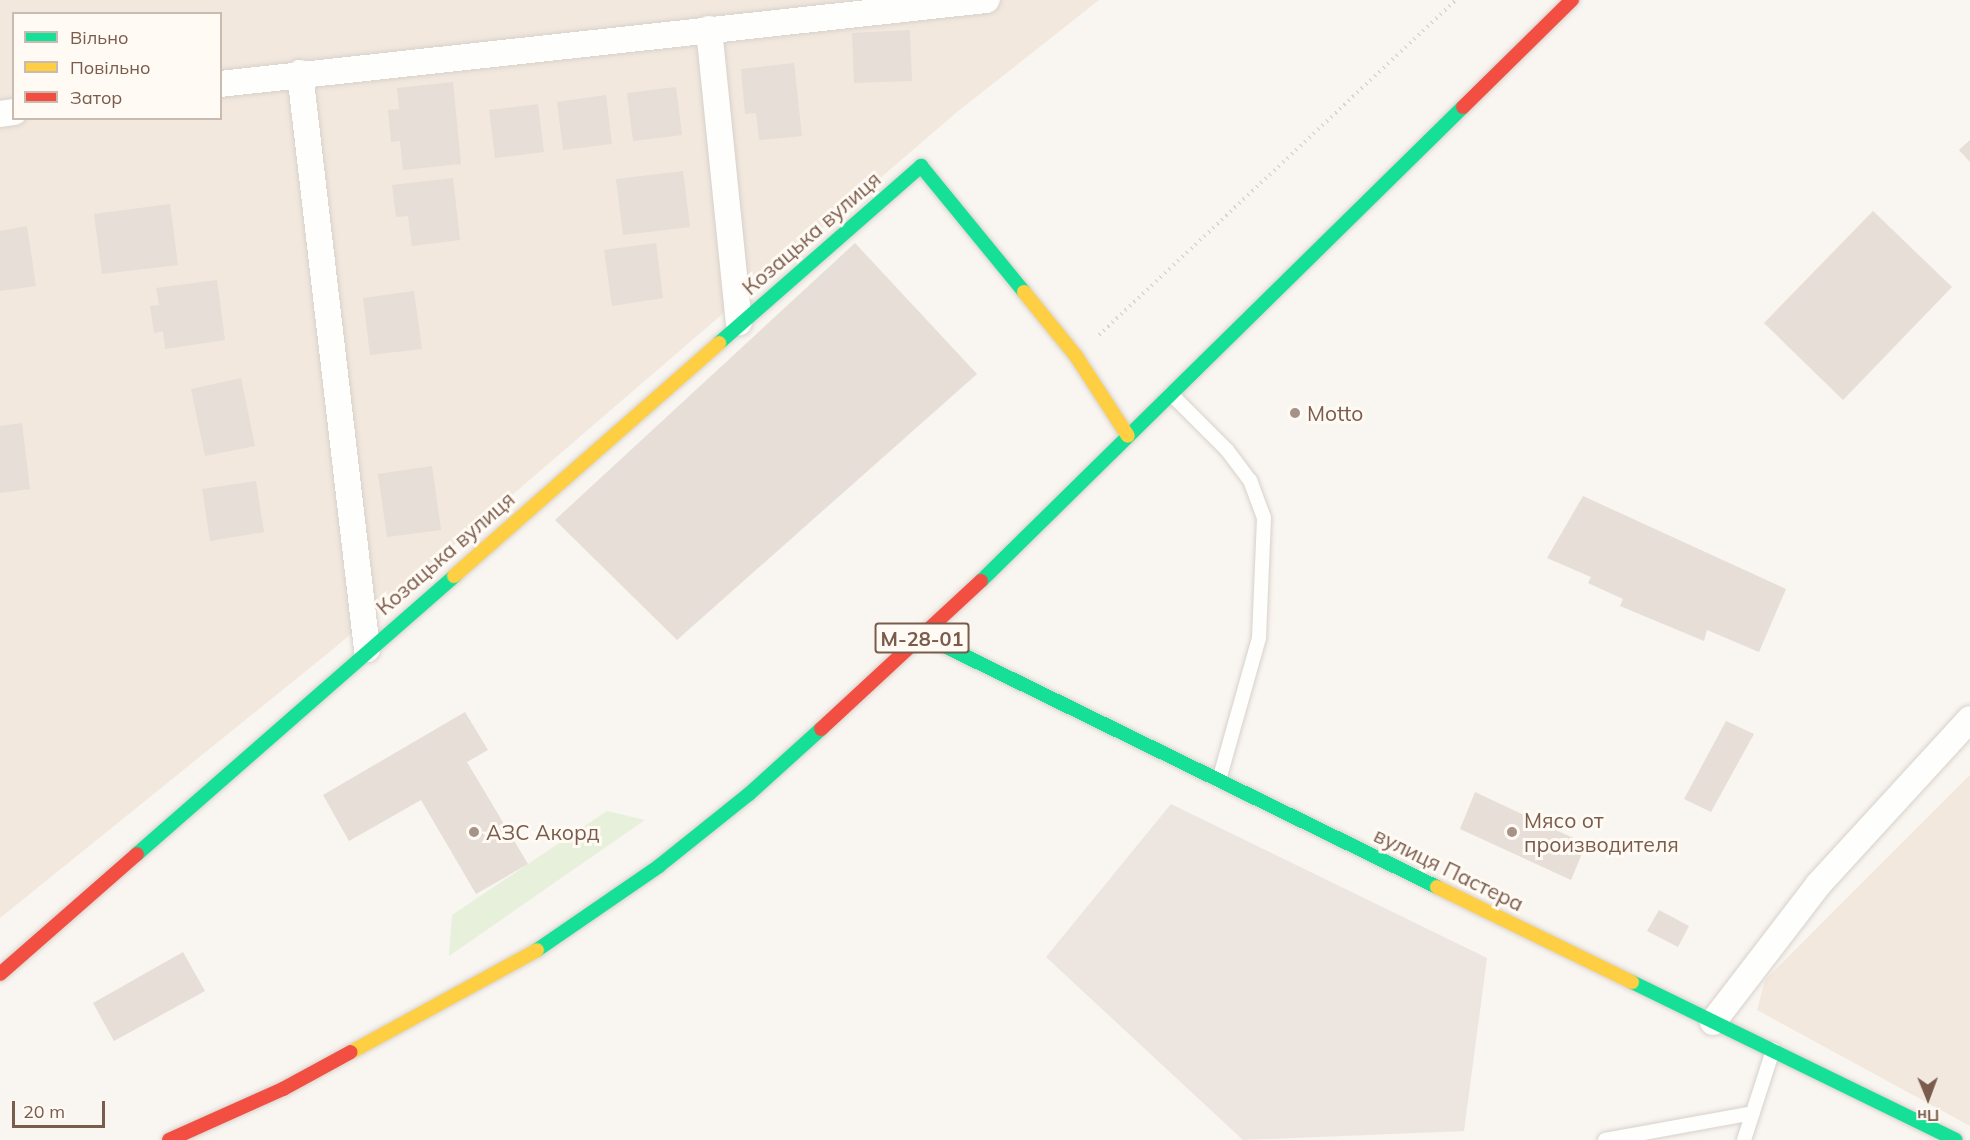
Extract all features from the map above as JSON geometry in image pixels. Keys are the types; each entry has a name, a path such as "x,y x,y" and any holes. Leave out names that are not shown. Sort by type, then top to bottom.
{"main road":[{"name":"М-28-01","path":"169,1140 284,1089 532,952 659,866 749,794 924,636 1572,0"},
{"name":"Козацька вулиця","path":"0,974 367,649 921,166 1077,356"},
{"path":"1077,356 1128,436"},
{"name":"вулиця Пастера","path":"924,636 1956,1140"}],"street":[{"path":"222,84 986,0"},
{"path":"709,29 740,322"},
{"path":"300,74 367,649"},
{"path":"1713,1022 1818,885 1970,719"}],"lane":[{"path":"1171,394 1227,450 1250,480 1264,518 1258,638 1219,780"},
{"path":"1744,1140 1773,1050"},
{"path":"1605,1140 1753,1113"}],"path":[{"path":"1077,356 1456,0"}],"shaded area":[{"path":"0,0 1099,0 957,112 332,650 0,918"},
{"path":"1970,775 1970,1126 1757,1010 1765,980"},
{"path":"1171,804 1487,958 1464,1131 1243,1140 1046,957"}],"green space":[{"path":"607,811 645,820 449,956 452,915"}],"building":[{"path":"910,30 912,81 854,83 852,33"},
{"path":"794,63 802,136 759,140 756,113 745,114 741,69"},
{"path":"453,82 461,164 403,170 400,141 391,142 388,110 399,109 397,88"},
{"path":"676,87 682,135 633,141 627,93"},
{"path":"606,95 612,144 563,150 557,102"},
{"path":"538,104 544,152 495,158 489,110"},
{"path":"1970,140 1970,162 1959,150"},
{"path":"683,171 690,227 623,235 616,179"},
{"path":"453,178 460,240 412,246 408,216 396,217 392,185"},
{"path":"170,204 178,265 102,274 94,214"},
{"path":"1873,211 1952,287 1843,400 1764,323"},
{"path":"27,226 36,286 0,291 0,231"},
{"path":"656,243 663,298 612,306 604,250"},
{"path":"855,243 977,374 677,640 555,520"},
{"path":"217,280 225,340 165,349 163,331 154,333 150,306 159,305 156,288"},
{"path":"414,291 422,349 370,355 363,298"},
{"path":"241,378 255,446 205,456 191,389"},
{"path":"22,423 30,489 0,493 0,426"},
{"path":"432,466 441,530 387,537 378,474"},
{"path":"256,481 264,532 210,541 202,489"},
{"path":"1583,496 1786,589 1759,652 1707,630 1704,641 1620,606 1623,599 1588,583 1591,577 1547,558"},
{"path":"465,712 488,750 467,762 528,864 476,894 421,800 349,841 323,795"},
{"path":"1726,721 1754,734 1711,812 1684,799"},
{"name":"Мясо от производителя","path":"1475,792 1586,844 1571,880 1460,829"},
{"path":"1659,910 1689,926 1678,947 1647,931"},
{"path":"183,952 205,991 114,1041 93,1003"}],"traffic: fast":[{"path":"981,581 1463,107"},
{"path":"719,343 921,166 1024,292"},
{"path":"137,854 454,576"},
{"path":"924,636 1437,887"},
{"path":"537,950 659,866 749,794 821,729"},
{"path":"1632,982 1956,1140"}],"traffic: slow":[{"path":"1024,292 1076,356 1128,436"},
{"path":"454,576 719,343"},
{"path":"1437,887 1632,982"},
{"path":"351,1052 537,950"}],"traffic: jam":[{"path":"1463,107 1572,0"},
{"path":"821,729 981,581"},
{"path":"0,974 137,854"},
{"path":"169,1140 283,1089 351,1052"}],"place":[{"name":"Motto","path":"1295,413"},
{"name":"АЗС Акорд","path":"474,832"},
{"name":"Мясо от производителя","path":"1512,832"}]}
